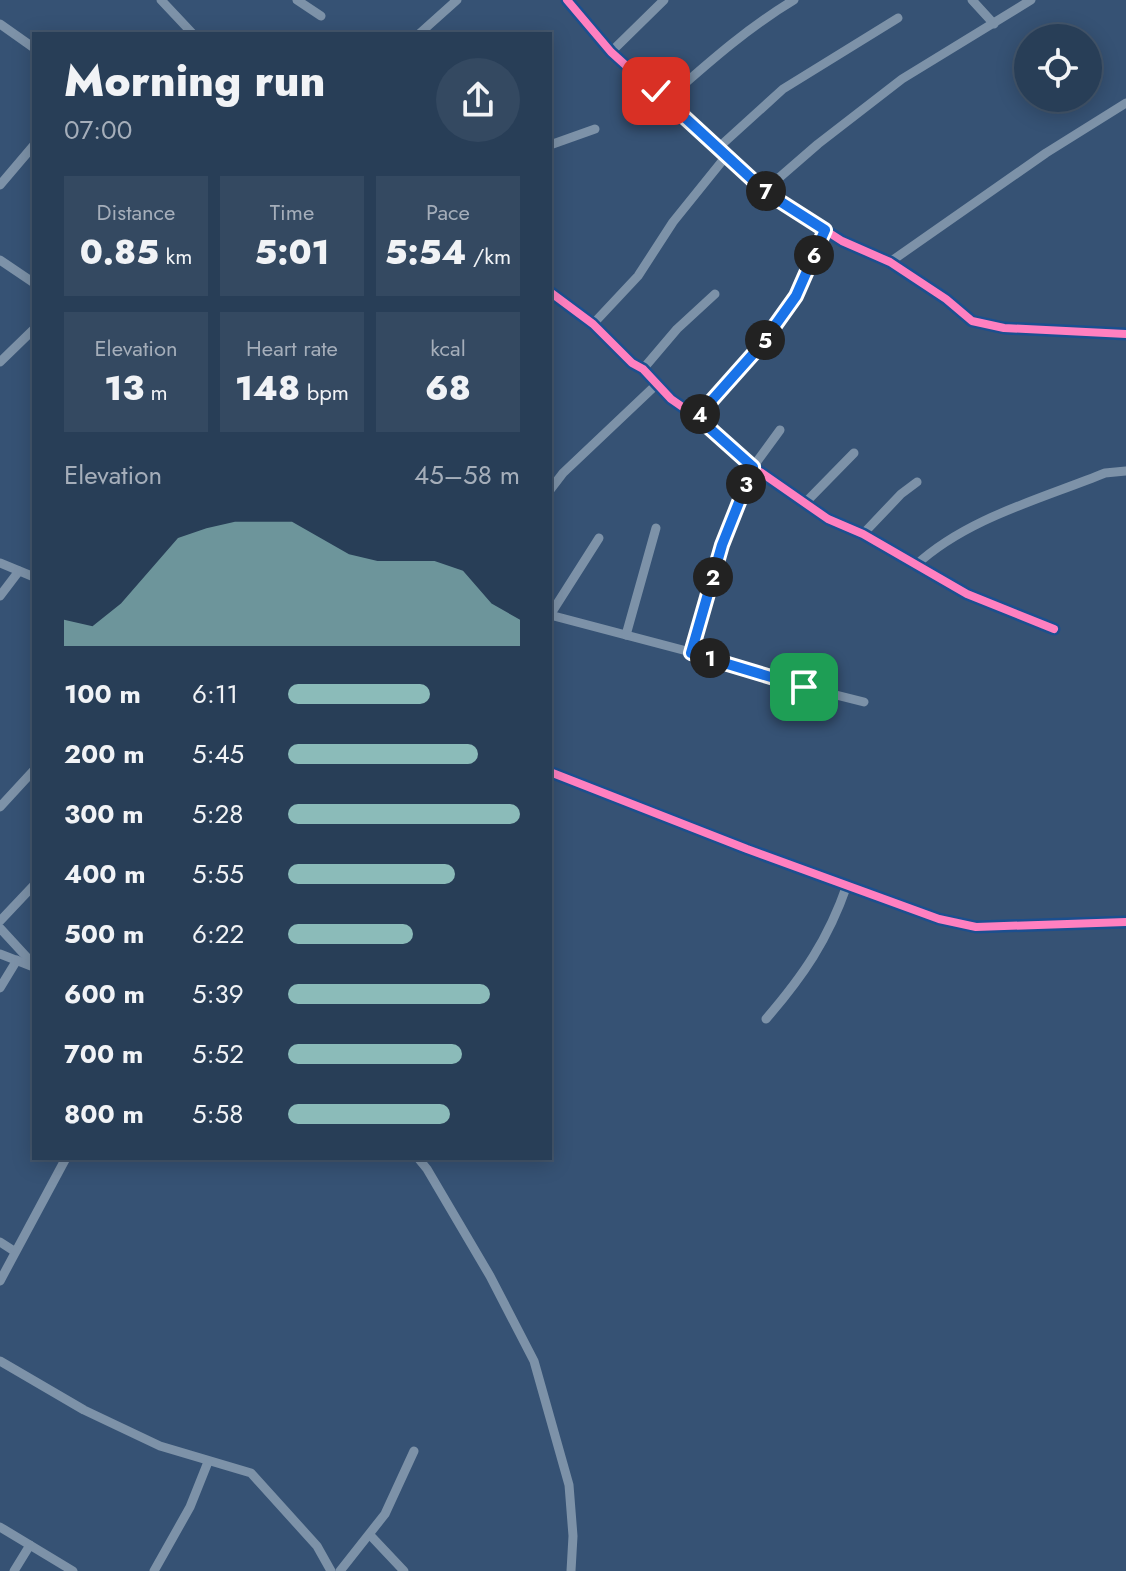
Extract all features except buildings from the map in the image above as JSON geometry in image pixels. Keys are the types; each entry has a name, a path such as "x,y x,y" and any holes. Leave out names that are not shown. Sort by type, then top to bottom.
{"street":[{"path":"161,0 191,32"},
{"path":"297,0 321,16"},
{"path":"421,32 457,0"},
{"path":"567,0 611,52 765,190 842,241 890,262 946,299 972,321 1004,328 1126,334"},
{"path":"611,52 664,0"},
{"path":"666,100 714,57 768,15 794,0"},
{"path":"972,0 994,24"},
{"path":"765,190 902,79 1031,0"},
{"path":"718,148 783,89 898,18"},
{"path":"0,24 32,47"},
{"path":"890,262 1046,153 1126,103"},
{"path":"552,144 595,129"},
{"path":"0,185 32,147"},
{"path":"593,324 638,276 673,222 727,155"},
{"path":"697,417 761,345 796,296 825,230"},
{"path":"1,262 32,282"},
{"path":"552,293 593,324 671,399 697,417 753,467 828,519 863,534 967,594 1054,629"},
{"path":"643,369 677,329 715,294"},
{"path":"0,362 32,331"},
{"path":"552,487 563,473 657,384"},
{"path":"691,653 722,545 753,467 780,430"},
{"path":"805,503 854,453"},
{"path":"916,565 937,546 975,525 1105,473 1126,471"},
{"path":"863,534 901,494 917,482"},
{"path":"626,635 656,528"},
{"path":"552,612 599,538"},
{"path":"0,563 32,576"},
{"path":"0,596 19,571"},
{"path":"552,616 864,702"},
{"path":"0,807 32,772"},
{"path":"552,773 939,919 976,927 1126,922"},
{"path":"766,1019 818,953 847,885"},
{"path":"0,921 32,887"},
{"path":"0,928 32,964"},
{"path":"0,954 32,965"},
{"path":"0,988 17,960"},
{"path":"0,1281 65,1160"},
{"path":"420,1160 490,1276 534,1361 569,1485 573,1523 571,1571"},
{"path":"0,1242 14,1251"},
{"path":"0,1361 84,1410 160,1446 251,1473 317,1546 331,1571"},
{"path":"340,1571 370,1535 394,1499 414,1451"},
{"path":"154,1571 190,1507 208,1462"},
{"path":"0,1527 73,1571"},
{"path":"370,1535 404,1571"},
{"path":"14,1571 30,1545"}],"cycle path":[{"path":"567,0 611,52 767,193 842,241 890,262 946,299 972,321 1004,328 1126,334"},
{"path":"552,293 593,324 671,399 697,417 753,467 828,519 863,534 967,594 1054,629"},
{"path":"552,773 939,919 976,927 1126,922"}],"route":[{"path":"656,91 767,193 825,230 796,296 761,345 697,417 753,467 722,545 691,653 736,664 804,687"}]}
